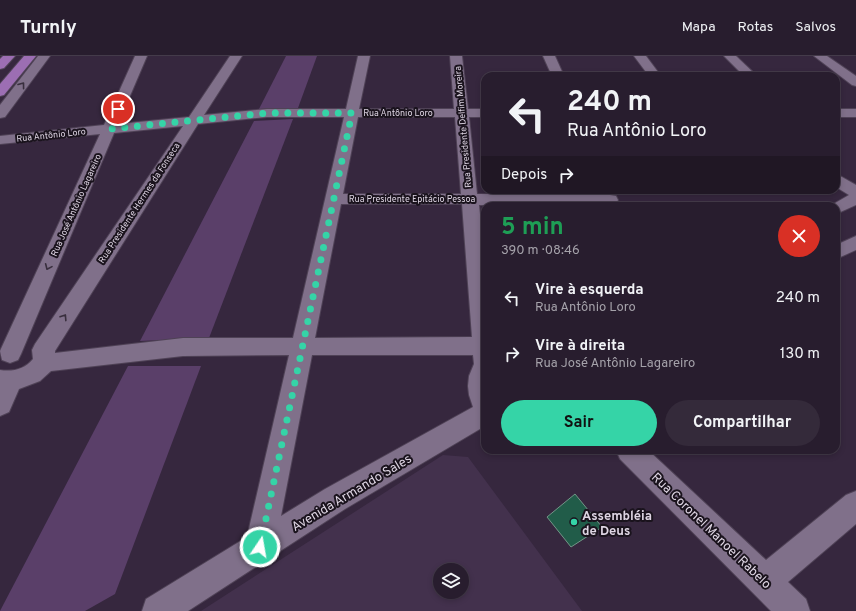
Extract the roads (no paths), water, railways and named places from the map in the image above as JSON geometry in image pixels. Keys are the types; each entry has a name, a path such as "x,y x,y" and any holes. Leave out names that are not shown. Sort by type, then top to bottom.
{"highway":[{"path":"4,62 29,57"},
{"path":"0,92 29,57"}],"street":[{"path":"0,114 44,56"},
{"path":"29,57 47,56"},
{"name":"Rua José Antônio Lagareiro","path":"0,405 5,370 141,56"},
{"name":"Rua Presidente Hermes da Fonseca","path":"5,370 29,376 40,369 43,356 193,120 236,56"},
{"path":"260,547 364,56"},
{"name":"Rua Presidente Delfim Moreira","path":"456,56 481,301"},
{"path":"549,56 556,72"},
{"path":"640,56 652,72"},
{"path":"730,56 747,72"},
{"path":"820,56 854,77"},
{"name":"Rua Antônio Loro","path":"0,140 267,113 481,113"},
{"path":"840,113 856,113"},
{"path":"840,182 856,192"},
{"path":"840,207 856,198"},
{"name":"Rua Presidente Epitácio Pessoa","path":"334,199 609,199"},
{"path":"840,251 856,242"},
{"path":"43,356 183,347 436,346 462,355 481,358"},
{"name":"Rua Presidente Delfim Moreira","path":"481,382 481,393"},
{"name":"Avenida Armando Sales","path":"158,611 335,499 481,414"},
{"name":"Rua Coronel Manoel Rabelo","path":"633,454 765,581 794,611"},
{"path":"765,581 856,505"}],"place":[{"name":"Assembléia de Deus","path":"574,522"}]}
